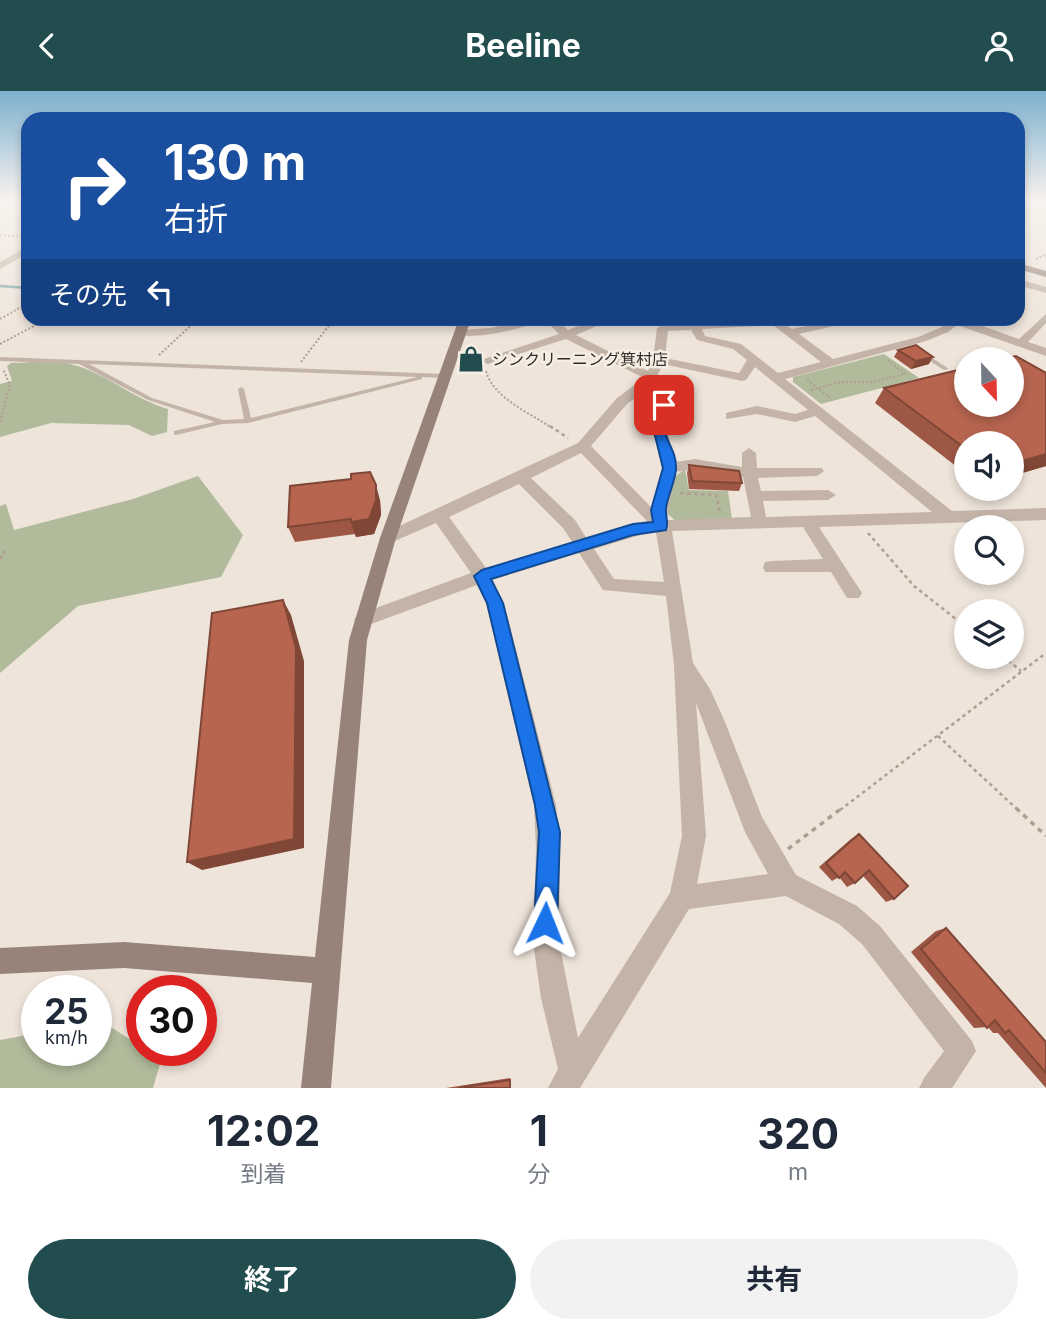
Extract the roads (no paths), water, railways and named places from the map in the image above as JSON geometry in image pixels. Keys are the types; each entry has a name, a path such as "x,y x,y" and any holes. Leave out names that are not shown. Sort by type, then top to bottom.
{"street":[{"path":"0,266 21,253"},
{"path":"1025,268 1046,274"},
{"path":"1025,284 1046,290"},
{"path":"1021,343 1044,321"},
{"path":"316,1088 358,641 438,376 462,326"},
{"path":"460,333 491,331 510,326"},
{"path":"557,326 567,335 651,377 670,392 657,419 669,468 659,510 661,526 667,539 684,665 694,836 682,898 568,1080"},
{"path":"484,361 588,326"},
{"path":"388,538 583,446 617,406 647,384 659,360 663,328 695,326 701,338 737,346 950,518"},
{"path":"780,326 831,363"},
{"path":"790,333 820,326"},
{"path":"776,377 906,344 931,336 947,326"},
{"path":"973,326 1046,352"},
{"path":"659,360 742,377 754,359"},
{"path":"704,384 712,371"},
{"path":"731,416 757,410 795,418 819,411"},
{"path":"583,446 661,526"},
{"path":"749,453 754,496 761,524"},
{"path":"669,468 695,464 751,473 817,471"},
{"path":"521,477 569,524 609,585 673,590"},
{"path":"754,496 828,495"},
{"path":"363,620 482,576 641,527 1046,514"},
{"path":"439,515 482,576 495,603 545,805 550,832 545,923 547,950 568,1080"},
{"path":"809,523 853,593"},
{"path":"771,567 836,565"},
{"path":"684,665 703,695 753,824 786,884"},
{"path":"682,898 786,884 848,915 870,935 962,1051 934,1088"},
{"path":"0,961 124,955 326,971"}],"lane":[{"path":"906,344 946,369"},
{"path":"74,360 150,399 223,422"},
{"path":"1,362 74,360 438,376"},
{"path":"176,433 223,422 248,421 438,376"},
{"path":"241,389 248,421"}],"waterway":[{"path":"0,286 21,288"}],"place":[{"name":"シンクリーニング箕村店","path":"471,359"}]}
